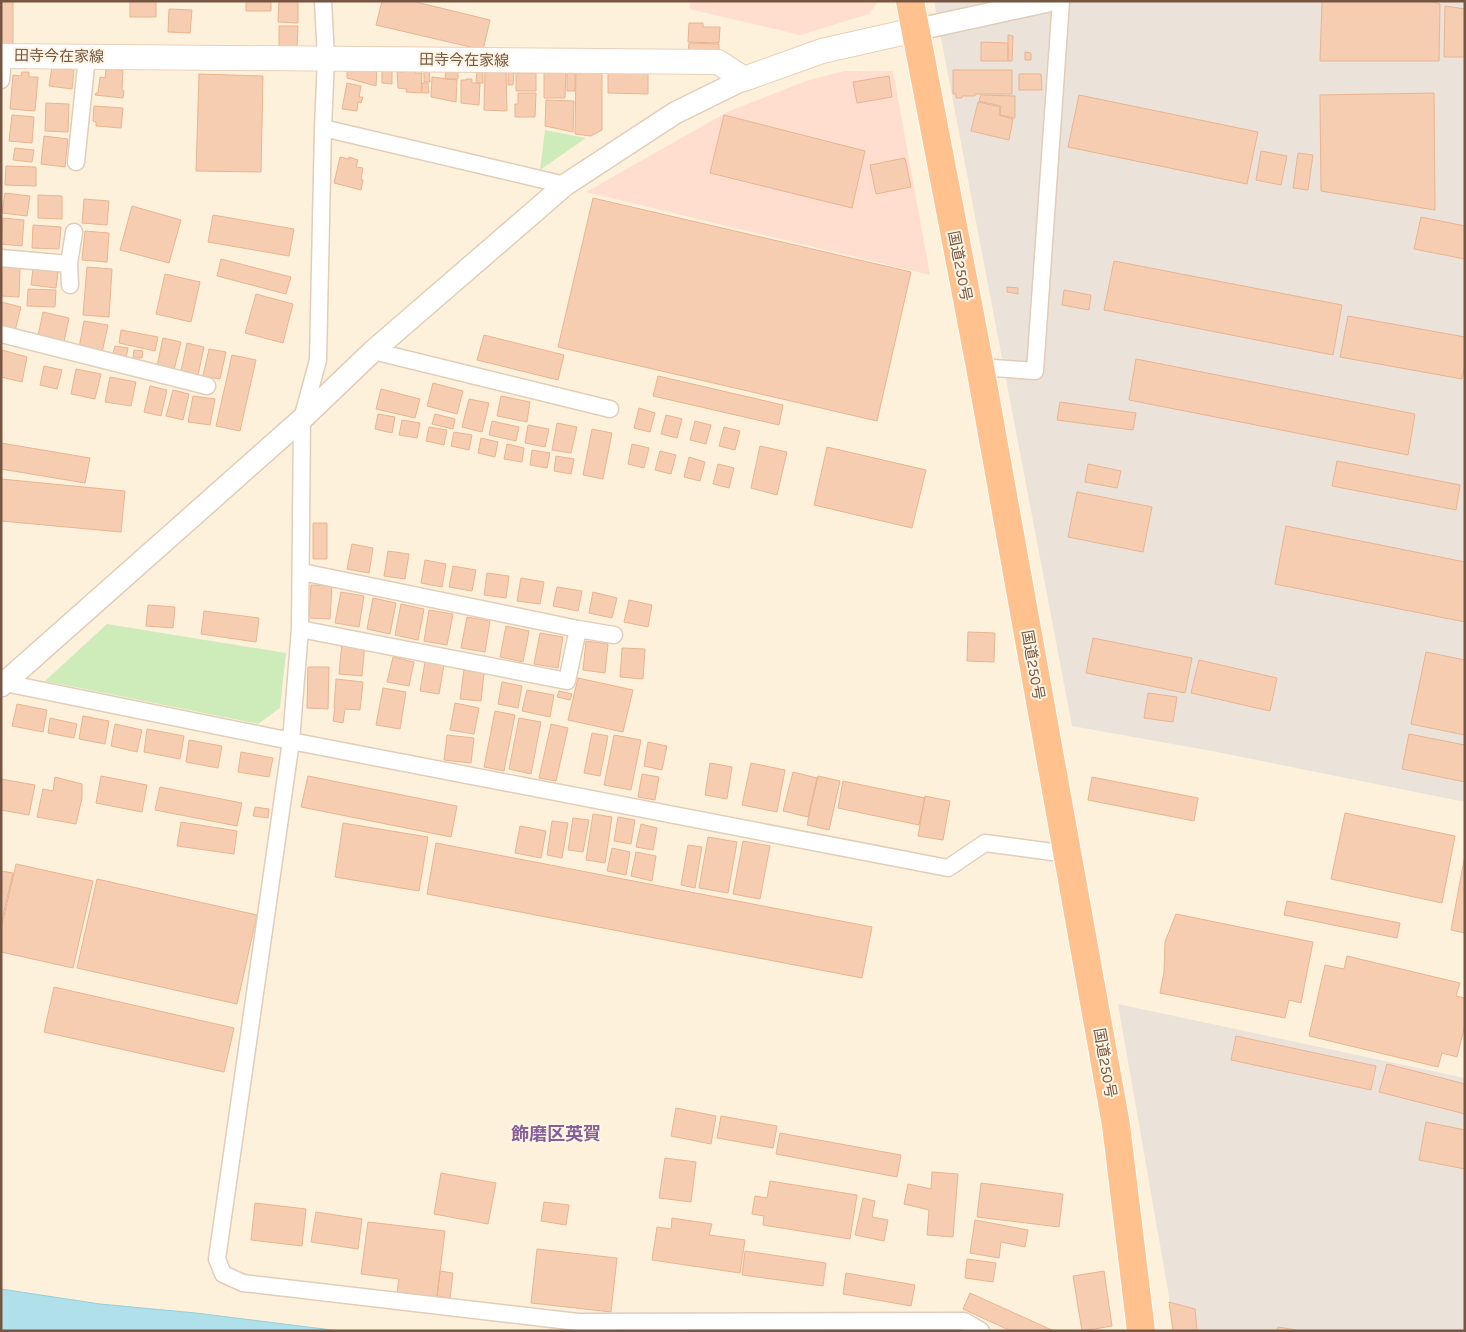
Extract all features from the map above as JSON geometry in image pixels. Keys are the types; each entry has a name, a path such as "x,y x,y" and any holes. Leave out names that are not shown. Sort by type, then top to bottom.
{"highway":[{"name":"国道250号","path":"910,1 980,367 1116,1125 1141,1331"}],"main road":[{"path":"744,79 822,51 915,30"},
{"name":"田寺今在家線","path":"2,56 718,62 744,79"}],"street":[{"path":"323,1 326,58 318,360 302,419 300,629 290,741 217,1259 223,1274 243,1282 578,1322 964,1321 981,1331"},
{"path":"915,30 1048,1"},
{"path":"980,367 1035,371 1061,1"},
{"path":"1,80 2,56"},
{"path":"76,162 87,57"},
{"path":"6,677 302,419 373,351 565,185 675,113 744,79"},
{"path":"323,128 565,185"},
{"path":"70,285 69,264 74,232"},
{"path":"1,258 69,264"},
{"path":"1,334 207,386"},
{"path":"373,351 610,409"},
{"path":"302,572 578,629 614,634"},
{"path":"300,629 567,681 578,629"},
{"path":"6,677 290,741 948,868 985,842 1067,854"}],"shaded area":[{"path":"691,1 879,1 869,14 800,35 689,9"},
{"path":"934,1 1465,1 1465,802 1217,752 1072,726"},
{"path":"844,71 893,71 930,275 586,192 727,112 806,81"},
{"path":"1118,1004 1465,1078 1465,1331 1175,1331"}],"green space":[{"path":"545,130 586,138 540,170"},
{"path":"107,624 286,653 280,708 258,724 45,681"}],"water":[{"path":"1,1289 100,1304 196,1313 340,1331 1,1331"}],"building":[{"path":"1,1 13,1 13,48 1,48"},
{"path":"130,1 156,1 156,17 130,17"},
{"path":"246,1 271,1 271,11 246,11"},
{"path":"279,1 298,1 298,23 278,22"},
{"path":"382,1 412,1 490,20 483,50 376,25"},
{"path":"1322,1 1430,1 1440,4 1439,61 1320,61"},
{"path":"1445,6 1465,9 1465,57 1444,57"},
{"path":"169,9 192,10 190,33 168,32"},
{"path":"689,23 703,23 703,27 720,27 719,43 688,42"},
{"path":"279,26 298,26 297,47 279,47"},
{"path":"1008,35 1013,36 1012,61 1008,61"},
{"path":"981,42 1008,43 1008,61 981,61"},
{"path":"689,43 719,44 719,55 688,54"},
{"path":"1025,52 1031,53 1031,60 1025,60"},
{"path":"52,67 74,70 72,89 49,86"},
{"path":"347,67 377,68 376,86 347,78"},
{"path":"576,68 602,69 602,130 591,136 575,134"},
{"path":"106,69 123,70 123,98 95,95 98,93 100,77 105,78"},
{"path":"424,69 429,69 430,82 424,82"},
{"path":"446,69 458,69 458,79 445,79"},
{"path":"477,69 483,69 483,83 476,83"},
{"path":"508,69 514,70 513,85 508,85"},
{"path":"608,69 648,70 648,94 608,93"},
{"path":"382,70 392,70 392,84 382,83"},
{"path":"403,70 416,70 415,73 422,73 421,93 406,92 407,89 398,88 397,72 404,72"},
{"path":"953,70 1012,70 1012,94 975,94 975,96 956,98 956,94 953,94"},
{"path":"485,71 506,72 507,111 484,110"},
{"path":"567,71 575,72 575,91 567,91"},
{"path":"22,72 29,72 29,77 38,77 35,111 10,109 13,75 21,76"},
{"path":"544,72 566,72 565,98 544,98"},
{"path":"516,73 536,73 536,91 516,91"},
{"path":"199,74 263,76 261,172 196,171"},
{"path":"1019,74 1041,74 1042,90 1019,90"},
{"path":"889,76 892,97 857,103 853,82"},
{"path":"432,77 457,80 456,102 431,97"},
{"path":"472,79 472,83 480,83 479,105 461,103 461,80"},
{"path":"347,83 361,86 359,97 363,97 361,103 358,102 357,111 342,109"},
{"path":"422,83 428,83 429,93 422,93"},
{"path":"518,93 536,93 535,117 515,117 515,104 518,104"},
{"path":"1434,93 1435,210 1321,191 1320,95"},
{"path":"981,95 1015,96 1015,118 1000,115 1001,106 979,101"},
{"path":"1079,95 1258,132 1247,184 1068,147"},
{"path":"546,100 574,101 573,132 545,126"},
{"path":"978,102 1000,107 999,115 1013,119 1009,140 971,131"},
{"path":"46,103 69,104 68,132 45,131"},
{"path":"94,106 123,108 121,128 96,126 96,122 93,121"},
{"path":"12,115 34,117 32,143 9,141"},
{"path":"724,115 865,151 852,208 710,173"},
{"path":"44,136 68,139 65,167 41,164"},
{"path":"15,148 34,150 32,162 13,160"},
{"path":"1261,151 1287,156 1281,185 1256,180"},
{"path":"1298,153 1313,155 1308,190 1293,188"},
{"path":"340,157 358,160 356,167 363,168 361,190 334,183"},
{"path":"905,158 911,187 876,194 870,165"},
{"path":"6,166 36,167 36,186 5,185"},
{"path":"5,193 30,196 27,216 2,213"},
{"path":"38,195 62,196 62,219 38,218"},
{"path":"593,198 911,272 877,421 558,347"},
{"path":"84,199 109,201 107,225 82,223"},
{"path":"132,206 181,220 169,263 120,250"},
{"path":"213,215 294,229 289,256 208,242"},
{"path":"1421,217 1465,226 1465,259 1414,249"},
{"path":"3,218 24,220 22,246 1,244"},
{"path":"33,225 61,227 59,249 32,248"},
{"path":"85,231 109,233 107,262 82,260"},
{"path":"221,259 291,277 286,294 217,276"},
{"path":"1114,261 1342,305 1333,355 1104,310"},
{"path":"1,266 20,267 19,297 1,296"},
{"path":"87,267 112,269 109,317 83,315"},
{"path":"33,269 58,272 56,288 31,285"},
{"path":"165,274 200,282 191,322 156,314"},
{"path":"1007,287 1018,288 1018,294 1007,292"},
{"path":"28,289 56,290 55,307 27,306"},
{"path":"1064,290 1091,295 1089,310 1062,305"},
{"path":"256,294 293,304 283,343 245,333"},
{"path":"1,302 21,307 15,331 1,327"},
{"path":"43,312 69,318 64,342 38,336"},
{"path":"1348,316 1465,337 1465,364 1462,379 1340,357"},
{"path":"84,321 108,325 102,353 79,348"},
{"path":"121,330 158,337 155,351 119,343"},
{"path":"484,335 564,355 558,380 477,360"},
{"path":"163,338 181,342 174,370 157,366"},
{"path":"187,343 204,347 198,375 181,371"},
{"path":"115,346 128,348 126,359 112,356"},
{"path":"209,349 226,352 220,379 203,376"},
{"path":"2,350 27,357 22,382 1,377"},
{"path":"134,350 143,351 142,358 133,358"},
{"path":"232,355 256,360 240,431 216,426"},
{"path":"1136,359 1415,414 1408,455 1129,400"},
{"path":"44,366 62,370 57,389 40,385"},
{"path":"76,369 101,374 95,399 71,394"},
{"path":"658,376 783,405 779,425 653,396"},
{"path":"110,377 136,382 131,406 105,402"},
{"path":"433,383 463,391 457,414 427,406"},
{"path":"150,386 167,390 161,416 144,412"},
{"path":"381,389 420,399 415,418 376,409"},
{"path":"173,390 189,394 183,420 166,416"},
{"path":"193,396 215,399 210,425 188,422"},
{"path":"501,396 530,402 527,422 497,416"},
{"path":"469,399 489,403 482,432 462,427"},
{"path":"1060,402 1136,413 1133,430 1057,420"},
{"path":"639,408 655,413 650,432 634,428"},
{"path":"378,414 395,417 392,433 375,429"},
{"path":"435,414 455,419 453,429 432,424"},
{"path":"666,415 682,419 677,438 661,434"},
{"path":"402,420 420,423 417,438 399,435"},
{"path":"492,421 519,427 516,441 489,435"},
{"path":"695,421 711,425 706,444 690,440"},
{"path":"557,423 577,427 571,453 552,450"},
{"path":"528,425 549,429 545,447 525,443"},
{"path":"429,427 447,430 444,445 426,441"},
{"path":"724,427 740,431 735,450 719,446"},
{"path":"592,429 612,433 603,479 583,475"},
{"path":"454,432 472,435 469,450 451,446"},
{"path":"481,438 498,442 495,457 478,453"},
{"path":"1,443 90,458 85,483 1,469"},
{"path":"507,444 524,448 522,462 504,459"},
{"path":"632,444 649,448 644,468 628,464"},
{"path":"760,446 787,452 777,495 751,488"},
{"path":"827,447 926,470 912,528 814,505"},
{"path":"532,450 550,453 547,468 530,465"},
{"path":"660,451 676,455 671,474 655,470"},
{"path":"556,456 574,459 571,474 554,471"},
{"path":"689,457 705,462 700,481 684,477"},
{"path":"1337,461 1460,485 1456,510 1332,486"},
{"path":"718,464 734,468 729,488 713,484"},
{"path":"1088,464 1121,471 1117,488 1085,482"},
{"path":"1,479 125,491 121,532 1,521"},
{"path":"1077,492 1152,507 1143,552 1068,537"},
{"path":"313,523 327,523 327,559 313,559"},
{"path":"1286,526 1465,562 1465,622 1275,584"},
{"path":"352,544 373,548 369,573 347,569"},
{"path":"388,551 409,554 405,579 384,576"},
{"path":"425,560 446,564 442,587 421,583"},
{"path":"453,566 476,570 472,591 449,587"},
{"path":"487,573 509,576 506,598 484,595"},
{"path":"521,578 544,582 540,604 517,601"},
{"path":"311,585 332,586 330,619 309,618"},
{"path":"557,587 582,591 578,611 553,606"},
{"path":"341,592 364,596 359,627 335,623"},
{"path":"593,592 617,598 612,618 589,613"},
{"path":"373,598 396,603 390,634 367,629"},
{"path":"629,600 652,605 648,627 624,622"},
{"path":"401,604 424,609 418,640 395,635"},
{"path":"148,605 175,607 173,628 146,626"},
{"path":"429,610 453,614 447,645 424,641"},
{"path":"204,611 259,618 256,642 201,634"},
{"path":"467,617 490,621 485,652 461,648"},
{"path":"506,626 529,631 523,662 500,657"},
{"path":"968,632 995,633 994,662 967,661"},
{"path":"540,633 563,637 558,668 534,664"},
{"path":"1093,638 1192,658 1185,693 1086,673"},
{"path":"586,641 608,644 605,673 583,670"},
{"path":"342,642 365,643 362,676 339,674"},
{"path":"622,648 645,649 643,679 620,677"},
{"path":"1426,652 1465,660 1465,735 1411,724"},
{"path":"393,657 414,662 409,686 387,682"},
{"path":"1199,660 1277,678 1270,711 1191,693"},
{"path":"425,662 444,665 439,694 420,691"},
{"path":"308,667 329,667 328,709 307,708"},
{"path":"464,670 484,673 481,701 460,699"},
{"path":"578,678 633,690 623,732 568,720"},
{"path":"336,679 363,682 360,710 345,709 343,723 333,721"},
{"path":"502,682 522,686 518,708 498,704"},
{"path":"383,688 406,692 400,729 376,725"},
{"path":"527,690 554,695 550,717 522,711"},
{"path":"559,691 572,694 570,700 557,697"},
{"path":"1148,693 1177,697 1173,722 1144,718"},
{"path":"455,703 479,708 474,734 450,730"},
{"path":"17,704 47,710 43,732 12,726"},
{"path":"495,711 515,715 504,771 484,767"},
{"path":"83,716 109,721 105,744 79,739"},
{"path":"50,718 77,724 74,738 48,733"},
{"path":"519,718 541,722 531,774 509,769"},
{"path":"115,724 142,730 137,752 111,746"},
{"path":"551,724 568,728 556,781 539,778"},
{"path":"147,729 184,736 180,759 144,752"},
{"path":"592,733 608,736 600,776 584,773"},
{"path":"1409,734 1465,745 1465,782 1402,769"},
{"path":"447,735 474,738 471,763 444,760"},
{"path":"614,735 641,740 631,790 604,785"},
{"path":"189,740 222,746 218,768 186,762"},
{"path":"648,742 667,746 662,770 644,766"},
{"path":"241,752 273,758 269,777 238,772"},
{"path":"710,763 732,767 727,799 705,795"},
{"path":"751,763 785,770 777,812 742,805"},
{"path":"793,772 817,778 808,817 783,811"},
{"path":"642,774 659,777 655,800 638,797"},
{"path":"101,776 147,785 142,812 96,803"},
{"path":"308,776 457,806 451,837 301,807"},
{"path":"818,776 840,781 829,830 807,825"},
{"path":"55,777 82,784 82,798 76,824 37,817 43,789 53,791"},
{"path":"1092,777 1198,798 1194,821 1088,800"},
{"path":"1,779 35,785 29,815 1,810"},
{"path":"843,781 925,798 919,825 838,808"},
{"path":"160,787 242,803 237,826 155,810"},
{"path":"925,796 950,801 943,840 918,836"},
{"path":"255,807 269,809 268,818 253,816"},
{"path":"1345,813 1455,836 1442,903 1331,879"},
{"path":"593,814 612,817 605,863 586,860"},
{"path":"618,817 635,820 631,844 614,841"},
{"path":"573,818 589,820 583,852 568,850"},
{"path":"552,821 568,823 562,858 547,855"},
{"path":"181,822 237,831 234,854 177,846"},
{"path":"343,823 428,837 419,891 335,877"},
{"path":"641,824 657,828 653,850 636,847"},
{"path":"520,826 546,831 541,858 515,853"},
{"path":"708,837 737,842 728,893 699,888"},
{"path":"743,841 770,846 760,899 733,894"},
{"path":"436,843 872,927 862,978 427,894"},
{"path":"688,845 702,847 695,888 681,885"},
{"path":"612,848 630,852 626,875 607,871"},
{"path":"636,852 656,856 652,881 631,876"},
{"path":"1465,855 1465,933 1451,930"},
{"path":"16,864 93,881 73,968 1,952 1,929"},
{"path":"1,871 13,873 1,924"},
{"path":"97,879 257,915 237,1004 77,968"},
{"path":"1287,901 1400,923 1397,938 1284,915"},
{"path":"1176,914 1313,942 1301,1003 1289,1000 1285,1018 1160,993 1164,972 1165,942"},
{"path":"1347,956 1460,983 1456,996 1465,998 1465,1025 1457,1057 1442,1053 1438,1067 1309,1036 1325,965 1344,969"},
{"path":"54,987 234,1028 224,1072 44,1032"},
{"path":"1236,1036 1376,1066 1371,1090 1231,1060"},
{"path":"1387,1064 1465,1084 1465,1114 1379,1092"},
{"path":"676,1108 716,1116 711,1144 671,1136"},
{"path":"721,1116 777,1126 773,1148 717,1138"},
{"path":"1426,1122 1465,1130 1465,1169 1419,1160"},
{"path":"780,1133 901,1155 897,1177 776,1154"},
{"path":"665,1158 696,1162 691,1202 659,1198"},
{"path":"932,1172 958,1174 953,1237 927,1235 929,1210 904,1204 908,1184 931,1189"},
{"path":"441,1173 496,1183 488,1224 434,1214"},
{"path":"770,1181 857,1195 850,1239 763,1225 764,1216 752,1214 755,1196 767,1198"},
{"path":"981,1183 1063,1194 1059,1227 977,1217"},
{"path":"863,1198 875,1201 872,1217 888,1220 884,1241 855,1235"},
{"path":"544,1202 569,1205 566,1225 541,1221"},
{"path":"255,1203 306,1209 302,1246 251,1240"},
{"path":"316,1212 362,1219 358,1249 311,1242"},
{"path":"672,1218 712,1224 709,1235 745,1240 740,1273 652,1260 657,1227 671,1229"},
{"path":"975,1220 1028,1230 1025,1247 1001,1242 999,1258 970,1253"},
{"path":"368,1222 445,1231 437,1297 397,1292 399,1279 361,1274"},
{"path":"537,1249 617,1258 611,1312 531,1303"},
{"path":"745,1251 826,1263 823,1286 742,1275"},
{"path":"967,1259 996,1263 993,1282 965,1278"},
{"path":"440,1271 453,1273 450,1298 437,1296"},
{"path":"1104,1271 1112,1326 1082,1331 1073,1276"},
{"path":"846,1273 915,1285 911,1306 843,1294"},
{"path":"970,1293 1054,1331 1011,1331 963,1309"},
{"path":"1169,1302 1195,1309 1197,1331 1173,1331"},
{"path":"1278,1327 1297,1330 1297,1331 1277,1331"}],"district":[{"name":"飾磨区英賀","path":"556,1134"}]}
